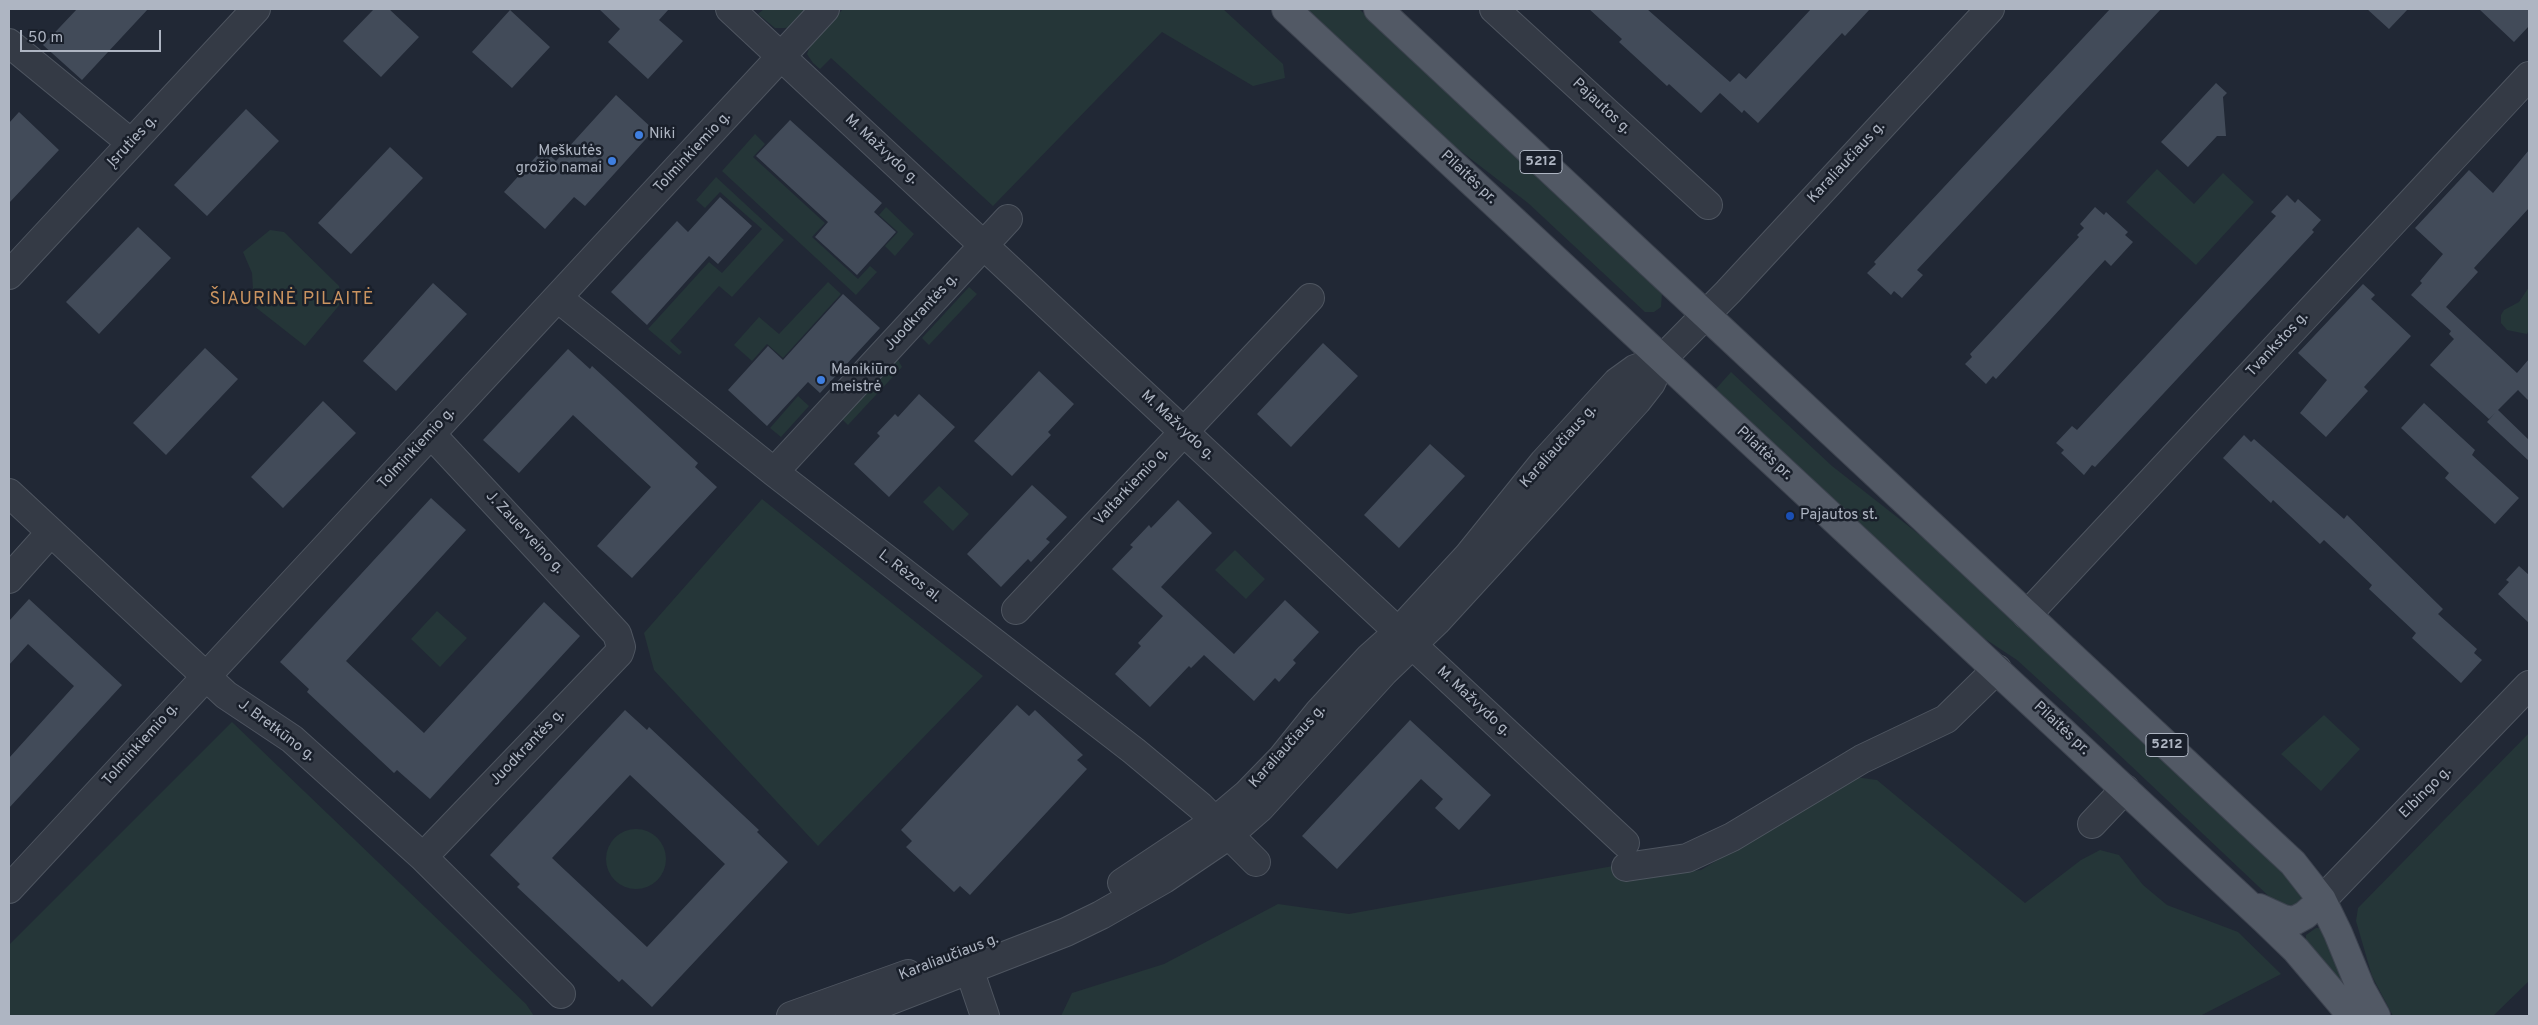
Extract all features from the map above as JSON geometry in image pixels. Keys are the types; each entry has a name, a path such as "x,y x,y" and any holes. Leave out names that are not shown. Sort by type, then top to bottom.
{"main road":[{"name":"Pilaitės pr.","path":"1286,9 2242,898 2296,950 2352,1016"},
{"name":"5212","path":"1378,9 2293,863 2322,900 2361,989 2376,1016"},
{"name":"Pilaitės pr.","path":"2242,898 2267,913 2294,921 2305,915 2322,900"}],"street":[{"name":"M. Mažvydo g.","path":"730,9 1405,638 1625,855 1687,858 1732,837 1862,759 1946,719 1997,669"},
{"name":"Tolminkiemio g.","path":"9,888 825,9"},
{"name":"Pajautos g.","path":"1494,9 1708,204"},
{"name":"Karaliaučiaus g.","path":"850,1016 1066,932 1101,915 1164,879 1222,828 1319,712 1369,658 1405,638 1637,401 1651,383 1662,359 1990,9"},
{"name":"Įsruties g.","path":"9,275 252,10"},
{"path":"9,43 131,143"},
{"name":"Tvankstos g.","path":"2027,615 2529,76"},
{"name":"Juodkrantės g.","path":"774,472 1008,220"},
{"name":"L. Rėzos al.","path":"558,298 774,472 1134,751 1222,828 1256,862"},
{"name":"Valtarkiemio g.","path":"1016,610 1310,298"},
{"name":"J. Zauerveino g.","path":"431,434 617,634"},
{"name":"J. Bretkūno g.","path":"9,493 226,695 292,739 423,857 561,994"},
{"path":"9,579 51,532"},
{"name":"Juodkrantės g.","path":"423,857 619,652 621,647 617,634"},
{"name":"Elbingo g.","path":"2322,900 2529,685"},
{"path":"2092,824 2125,789"},
{"name":"Karaliaučiaus g.","path":"791,1016 1001,939 1068,912 1222,828"},
{"path":"970,969 985,1016"}],"shaded area":[{"path":"764,9 811,9 794,27 775,28 758,14"},
{"path":"843,9 1223,9 1283,64 1285,78 1253,86 1162,32 993,206 831,58 820,69 813,63 807,54 811,44"},
{"path":"1306,9 1359,9 1650,282 1662,294 1661,307 1654,312 1645,312 1528,203 1449,142"},
{"path":"755,134 765,144 753,157 825,223 812,237 858,279 870,266 877,272 856,295 722,171"},
{"path":"2157,169 2194,204 2223,173 2254,202 2196,265 2126,202"},
{"path":"716,177 784,240 732,297 719,286 670,341 682,352 679,355 648,329 709,262 722,273 762,229 720,192 705,208 696,200"},
{"path":"886,207 914,234 895,256 885,246 898,232 879,215"},
{"path":"270,230 284,232 339,286 342,302 305,346 254,306 252,273 243,252"},
{"path":"828,282 841,294 783,358 767,344 752,361 734,345 759,317 779,334"},
{"path":"969,287 977,294 929,345 922,338"},
{"path":"2529,287 2529,330 2527,334 2507,330 2501,323 2501,315 2504,310 2519,302"},
{"path":"897,358 902,367 848,425 839,416"},
{"path":"1731,372 1832,466 1925,539 2266,851 2301,893 2301,900 2296,906 2291,908 2276,903 2017,660 1973,631 1714,391"},
{"path":"798,396 809,406 781,437 770,428"},
{"path":"939,486 969,514 953,531 923,502"},
{"path":"762,499 983,676 818,846 654,670 644,633"},
{"path":"1235,550 1265,579 1246,599 1215,570"},
{"path":"437,611 467,638 440,667 411,639"},
{"path":"2324,715 2360,749 2321,791 2281,754"},
{"path":"232,722 526,1004 534,1016 9,1016 9,945"},
{"path":"2529,733 2529,981 2493,1016 2393,1016 2372,976 2356,921 2358,908"},
{"path":"1855,777 1877,780 2025,903 2081,860 2100,850 2119,855 2143,885 2167,905 2238,932 2281,974 2200,1016 1061,1016 1072,993 1164,964 1278,904 1349,914 1613,866 1619,878 1701,870"},
{"path":"630,829 642,829 653,834 661,842 666,853 664,871 653,884 642,889 630,889 619,884 611,876 606,865 606,853 611,842 619,834"},
{"path":"2316,928 2322,928 2362,1016 2335,974 2306,944 2306,935"}],"building":[{"path":"77,9 148,9 82,80 43,45"},
{"path":"374,9 389,9 419,37 381,77 343,41"},
{"path":"599,9 669,9 659,20 683,41 648,79 608,42 620,29"},
{"path":"1589,9 1647,9 1730,82 1739,73 1746,79 1811,9 1870,9 1845,36 1842,33 1758,123 1744,110 1742,113 1720,93 1701,113 1669,84 1667,86 1619,42 1622,39"},
{"path":"2110,9 2161,9 1917,270 1923,275 1902,298 1894,291 1891,295 1867,273 1876,264 1874,262"},
{"path":"2367,9 2408,9 2389,29"},
{"path":"2479,9 2529,9 2529,26 2514,42"},
{"path":"510,10 550,47 512,88 472,52"},
{"path":"2216,83 2227,93 2223,97 2226,136 2217,136 2188,167 2161,142"},
{"path":"616,95 654,130 585,206 574,197 545,229 504,192 543,149 556,161"},
{"path":"246,109 279,141 207,216 174,185"},
{"path":"19,112 59,150 9,203 9,123"},
{"path":"790,120 882,203 874,212 896,232 857,275 815,237 828,222 756,156"},
{"path":"390,147 423,178 351,254 318,223"},
{"path":"2529,150 2529,208 2474,268 2478,272 2446,307 2517,373 2529,359 2529,401 2518,390 2498,410 2529,440 2529,461 2487,422 2495,413 2489,419 2430,365 2454,339 2449,334 2451,331 2411,295 2422,283 2420,281 2443,254 2415,228 2469,170 2493,193"},
{"path":"2287,195 2295,203 2298,199 2321,220 2312,230 2314,232 2095,467 2092,465 2084,475 2061,453 2064,450 2056,443 2072,426 2077,430 2202,296 2276,216 2271,212"},
{"path":"720,197 752,226 718,264 709,256 647,325 611,292 677,221 688,232"},
{"path":"2095,207 2104,215 2106,212 2128,232 2125,235 2133,242 2111,266 2105,260 1996,379 1993,376 1986,384 1965,364 1972,357 1970,354 2079,237 2077,235 2084,228 2080,224"},
{"path":"138,227 171,258 99,334 66,302"},
{"path":"433,283 467,314 396,391 363,361"},
{"path":"2363,284 2375,295 2371,299 2411,336 2364,387 2368,391 2326,437 2300,413 2327,380 2298,353"},
{"path":"843,294 880,328 820,393 808,382 767,426 728,390 768,346 783,360"},
{"path":"1323,343 1358,376 1291,447 1257,414"},
{"path":"205,348 238,379 166,455 133,423"},
{"path":"568,349 590,369 592,366 698,463 695,467 717,487 632,578 597,546 651,487 573,415 519,473 483,440"},
{"path":"1039,371 1074,404 1048,432 1051,435 1012,476 974,441"},
{"path":"919,394 955,427 889,497 854,464 880,436 877,433 895,414 898,417"},
{"path":"323,401 356,433 283,508 251,477"},
{"path":"2424,403 2475,450 2472,455 2519,498 2495,524 2445,478 2449,473 2401,428"},
{"path":"2244,435 2251,442 2254,439 2344,519 2347,515 2443,609 2438,614 2477,649 2474,653 2482,660 2461,683 2412,638 2416,633 2369,589 2372,585 2324,540 2320,544 2273,500 2271,503 2223,458"},
{"path":"1430,444 1465,476 1399,548 1364,515"},
{"path":"1032,485 1067,517 1046,539 1050,542 1031,562 1028,559 1001,587 967,554"},
{"path":"431,498 466,530 346,661 424,733 544,602 580,636 430,799 397,770 394,773 307,692 309,689 280,662"},
{"path":"1178,500 1212,533 1161,587 1234,654 1285,600 1319,632 1293,660 1296,663 1279,682 1275,678 1254,701 1204,655 1191,668 1189,666 1150,707 1115,674 1141,646 1138,643 1163,616 1112,569 1133,547 1130,545 1149,525 1151,528"},
{"path":"2519,566 2529,575 2529,623 2498,594 2509,582 2506,580"},
{"path":"29,599 122,685 9,808 9,758 74,686 28,644 9,665 9,621"},
{"path":"1017,705 1029,716 1035,710 1083,755 1077,760 1087,769 970,895 960,886 954,892 906,847 912,841 901,830"},
{"path":"625,710 647,730 649,727 759,830 757,832 788,862 652,1007 622,979 619,982 517,887 520,884 490,855","holes":["630,775 725,864 647,947 552,858"]},
{"path":"1410,720 1491,795 1459,830 1435,808 1443,799 1421,779 1337,869 1302,836"}],"place":[{"name":"Niki","path":"639,135"},
{"name":"Meškutės grožio namai","path":"612,161"},
{"name":"Manikiūro meistrė","path":"821,380"},
{"name":"Pajautos st.","path":"1790,516"}],"district":[{"name":"ŠIAURINĖ PILAITĖ","path":"292,300"}]}
